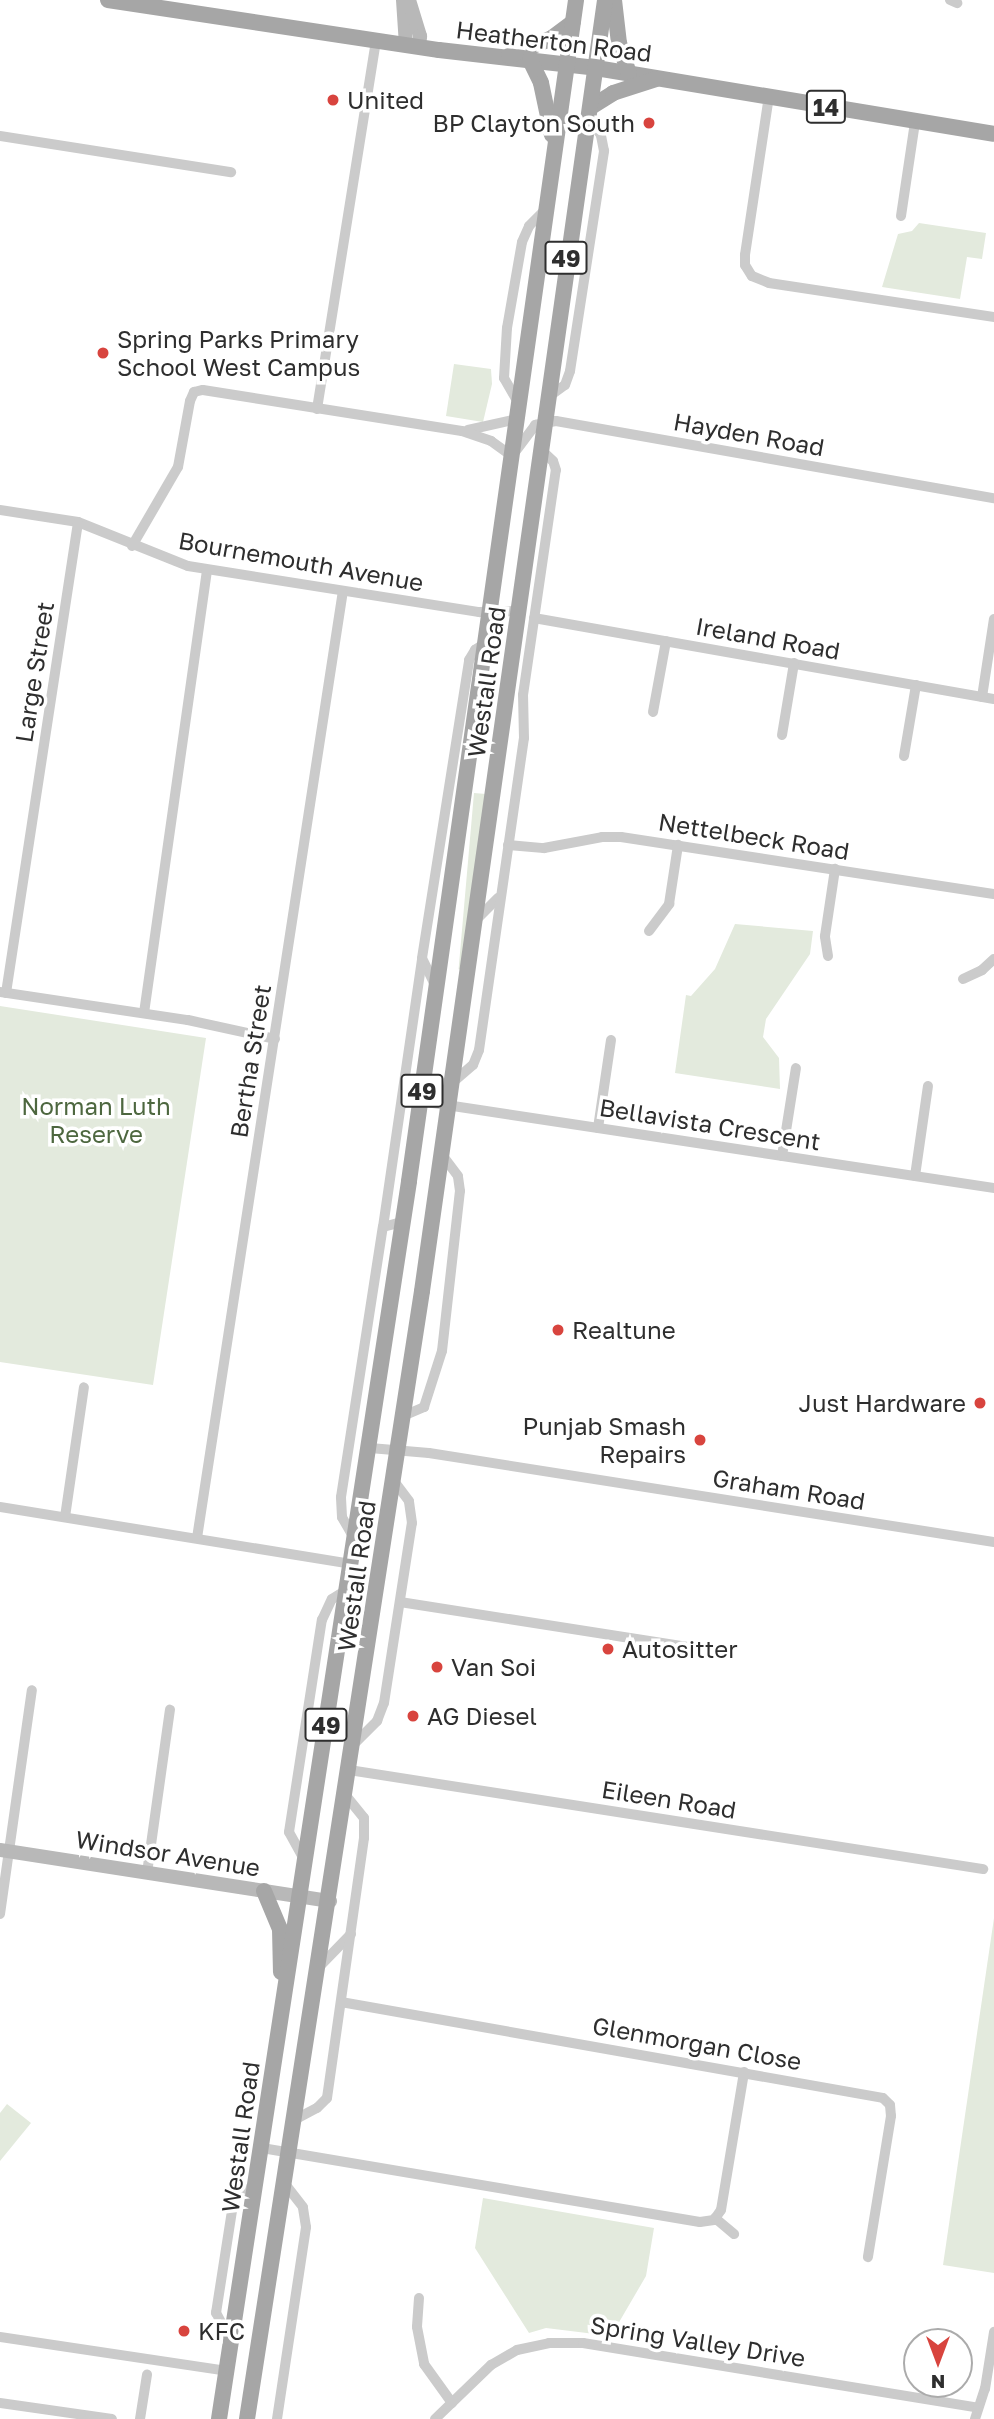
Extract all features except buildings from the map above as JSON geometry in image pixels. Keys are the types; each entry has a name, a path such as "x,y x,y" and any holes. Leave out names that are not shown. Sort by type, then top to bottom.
{"main road":[{"name":"Heatherton Road","path":"108,0 148,3 413,46 596,68 994,134"},
{"name":"49","path":"566,64 576,0"},
{"name":"49","path":"596,68 605,0"},
{"path":"614,0 619,43 629,73"},
{"path":"507,57 552,38 573,22"},
{"path":"530,60 545,99 555,148"},
{"name":"Westall Road","path":"219,2419 370,1448 487,642 566,64"},
{"name":"Westall Road","path":"247,2419 354,1744 476,920 527,615 540,449 596,68"},
{"path":"590,114 613,93 659,78"},
{"path":"409,1181 438,1185"},
{"path":"264,1891 280,1929 284,1999"}],"street":[{"path":"403,0 413,46"},
{"path":"409,0 420,36 413,46"},
{"path":"317,409 376,40"},
{"path":"769,96 745,255 746,265 752,276 768,283 994,317"},
{"path":"901,216 915,122"},
{"path":"0,136 231,172"},
{"path":"462,431 518,412 504,378 507,328 522,242 529,226 547,208"},
{"path":"132,546 178,467 194,392 203,390 462,431 491,441 512,456 530,429 544,422"},
{"name":"Hayden Road","path":"544,422 556,421 994,498"},
{"name":"Bournemouth Avenue","path":"0,510 78,523 173,562 207,570 491,613 527,615"},
{"name":"Large Street","path":"3,993 78,523"},
{"path":"144,1013 207,570"},
{"name":"Bertha Street","path":"197,1538 343,591"},
{"name":"Ireland Road","path":"527,615 988,698"},
{"name":"Westall Road","path":"452,1083 477,1056 524,738 527,615"},
{"path":"988,698 994,619"},
{"path":"653,712 666,641"},
{"name":"Westall Road","path":"356,1540 342,1517 341,1497 468,660 475,650 487,642"},
{"path":"782,735 794,663"},
{"path":"904,756 916,685"},
{"name":"Nettelbeck Road","path":"508,845 544,848 611,837 994,894"},
{"path":"649,931 669,904 678,845"},
{"path":"828,956 824,936 835,869"},
{"path":"476,920 497,901 501,892"},
{"path":"422,958 437,989"},
{"path":"963,979 982,970 994,959"},
{"path":"3,993 144,1013 275,1039"},
{"path":"598,1128 611,1040"},
{"path":"782,1156 796,1068"},
{"path":"915,1176 928,1086"},
{"name":"Bellavista Crescent","path":"420,1101 994,1188"},
{"path":"403,1416 424,1407 442,1351 460,1191 458,1176 442,1155"},
{"path":"383,1227 402,1222"},
{"path":"65,1517 84,1387"},
{"name":"Graham Road","path":"370,1448 429,1453 994,1542"},
{"name":"Westall Road","path":"354,1744 382,1711 412,1523 409,1501 393,1480"},
{"path":"0,1507 352,1564"},
{"name":"Westall Road","path":"305,1861 289,1832 322,1620 332,1599 348,1589"},
{"path":"400,1602 695,1648"},
{"path":"0,1914 5,1851 32,1690"},
{"path":"147,1873 170,1710"},
{"name":"Eileen Road","path":"349,1770 983,1869"},
{"path":"294,2120 317,2108 327,2098 364,1838 363,1818 346,1796"},
{"name":"Windsor Avenue","path":"5,1851 330,1901"},
{"path":"319,1967 351,1934"},
{"name":"Glenmorgan Close","path":"341,2002 883,2098 890,2105 891,2116 868,2257"},
{"path":"262,2148 700,2222 715,2218 721,2210 744,2072"},
{"name":"Westall Road","path":"232,2343 216,2313 233,2204 238,2195 257,2184"},
{"path":"277,2419 306,2227 303,2207 285,2184"},
{"path":"715,2218 734,2234"},
{"path":"419,2298 416,2327 424,2364 452,2403"},
{"path":"977,2413 985,2389 994,2332"},
{"path":"0,2337 228,2371"},
{"name":"Spring Valley Drive","path":"435,2419 491,2365 517,2350 549,2343 583,2343 977,2413"},
{"path":"140,2419 147,2375"},
{"path":"0,2403 113,2419"}],"green space":[{"path":"919,223 986,233 982,259 967,257 960,299 882,287 898,234 912,231"},
{"path":"454,364 491,369 492,384 483,422 446,416"},
{"path":"474,793 486,794 471,970 459,969"},
{"path":"735,924 813,931 810,954 766,1019 763,1037 779,1058 780,1089 675,1073 686,995 691,996 715,969"},
{"name":"Norman Luth Reserve","path":"0,1006 206,1038 153,1385 0,1362"},
{"path":"994,1918 994,2273 943,2265"},
{"path":"7,2104 31,2123 0,2161 0,2113"},
{"path":"483,2198 654,2228 646,2276 611,2336 546,2328 529,2333 475,2248"}],"place":[{"name":"United","path":"333,100"},
{"name":"BP Clayton South","path":"649,123"},
{"name":"Spring Parks Primary School West Campus","path":"103,353"},
{"name":"Realtune","path":"558,1330"},
{"name":"Just Hardware","path":"980,1403"},
{"name":"Punjab Smash Repairs","path":"700,1440"},
{"name":"Autositter","path":"608,1649"},
{"name":"Van Soi","path":"437,1667"},
{"name":"AG Diesel","path":"413,1716"},
{"name":"KFC","path":"184,2331"}]}
